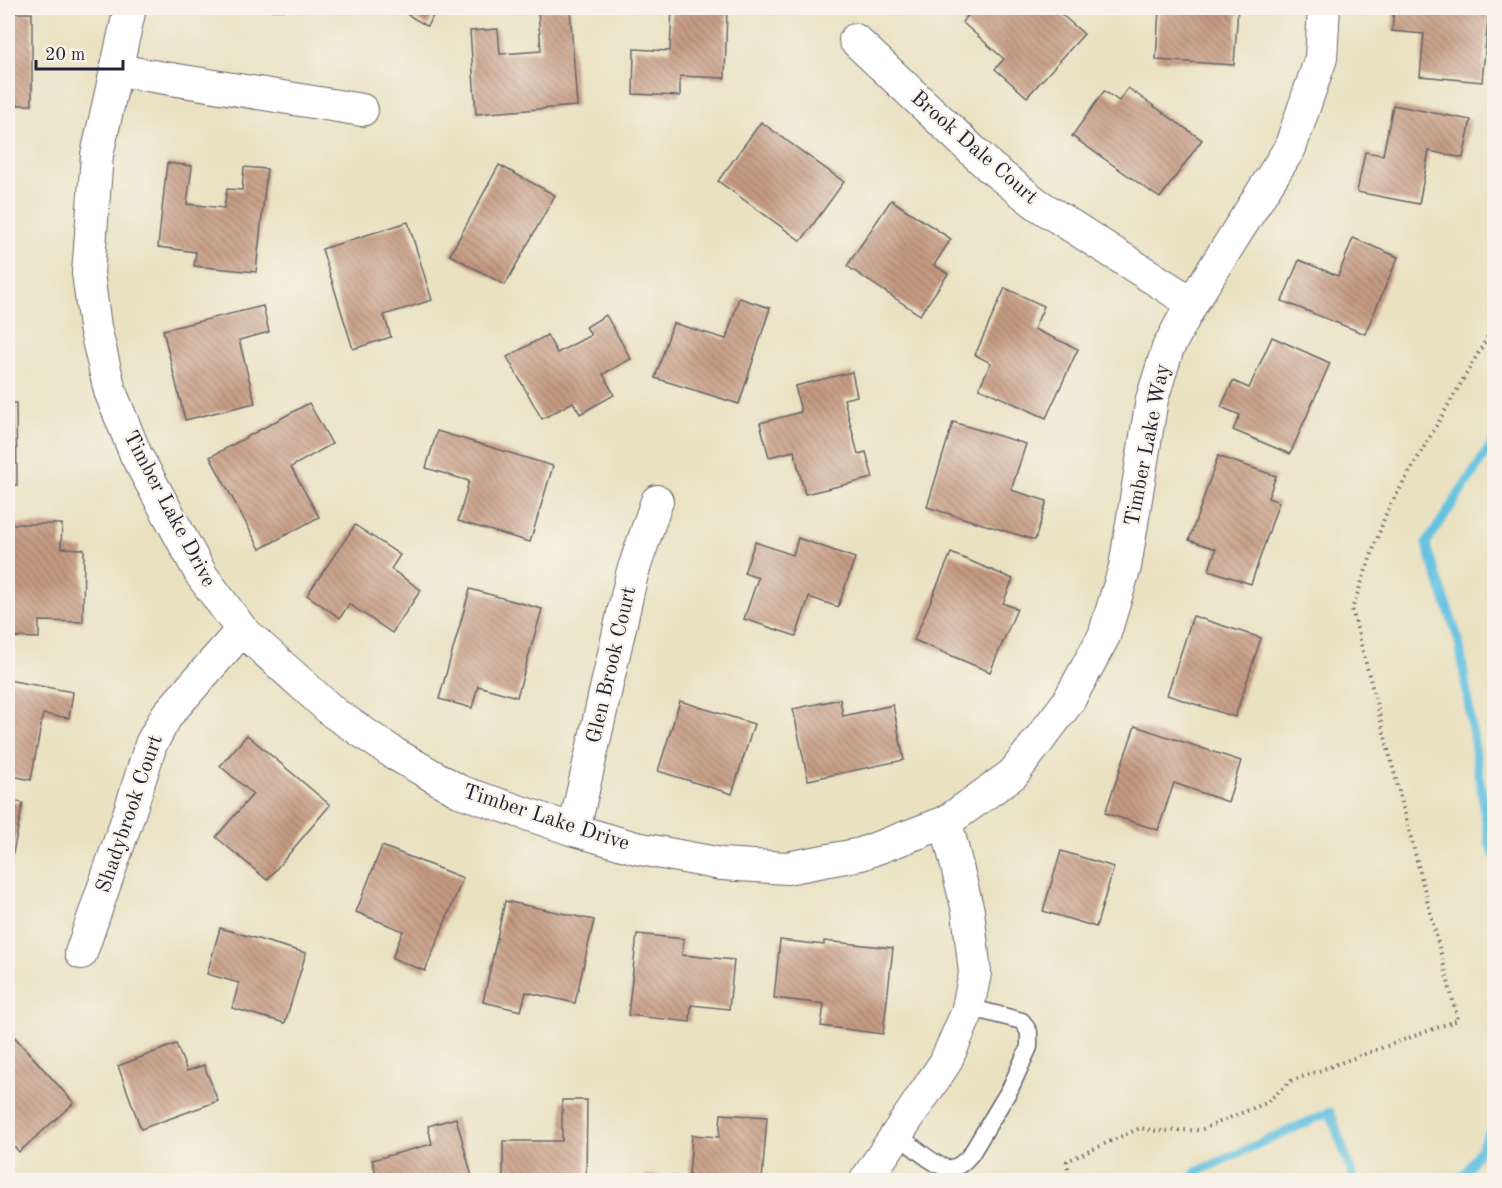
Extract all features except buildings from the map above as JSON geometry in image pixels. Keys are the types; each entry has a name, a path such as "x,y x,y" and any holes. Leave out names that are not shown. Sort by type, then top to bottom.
{"street":[{"name":"Timber Lake Drive","path":"130,8 97,155 88,273 95,327 110,391 136,455 202,576 242,630 334,713 395,754 459,791 574,830 636,848 721,864 787,868 861,854 946,822"},
{"name":"Timber Lake Way","path":"946,822 1013,774 1068,702 1104,636 1125,567 1152,399 1168,348 1191,303 1290,147 1321,58 1324,8"},
{"name":"Brook Dale Court","path":"855,40 990,167 1037,204 1191,303"},
{"path":"116,70 362,110"},
{"name":"Glen Brook Court","path":"574,830 632,574 657,501"},
{"name":"Shadybrook Court","path":"81,953 151,744 168,715 242,630"},
{"path":"866,1180 945,1063 969,1007 975,973 969,911 946,822"}],"lane":[{"path":"897,1134 939,1165 951,1168 963,1163 970,1154 1010,1089 1029,1047 1029,1032 1022,1021 969,1007"}],"path":[{"path":"1070,1180 1067,1161 1140,1128 1158,1131 1200,1130 1266,1103 1291,1081 1458,1020 1352,609 1387,512 1494,326"}],"waterway":[{"path":"1494,441 1426,544 1459,641 1489,842 1494,855"},
{"path":"1189,1180 1196,1172 1330,1112 1354,1180"},
{"path":"1457,1180 1467,1171 1494,1125"}]}
